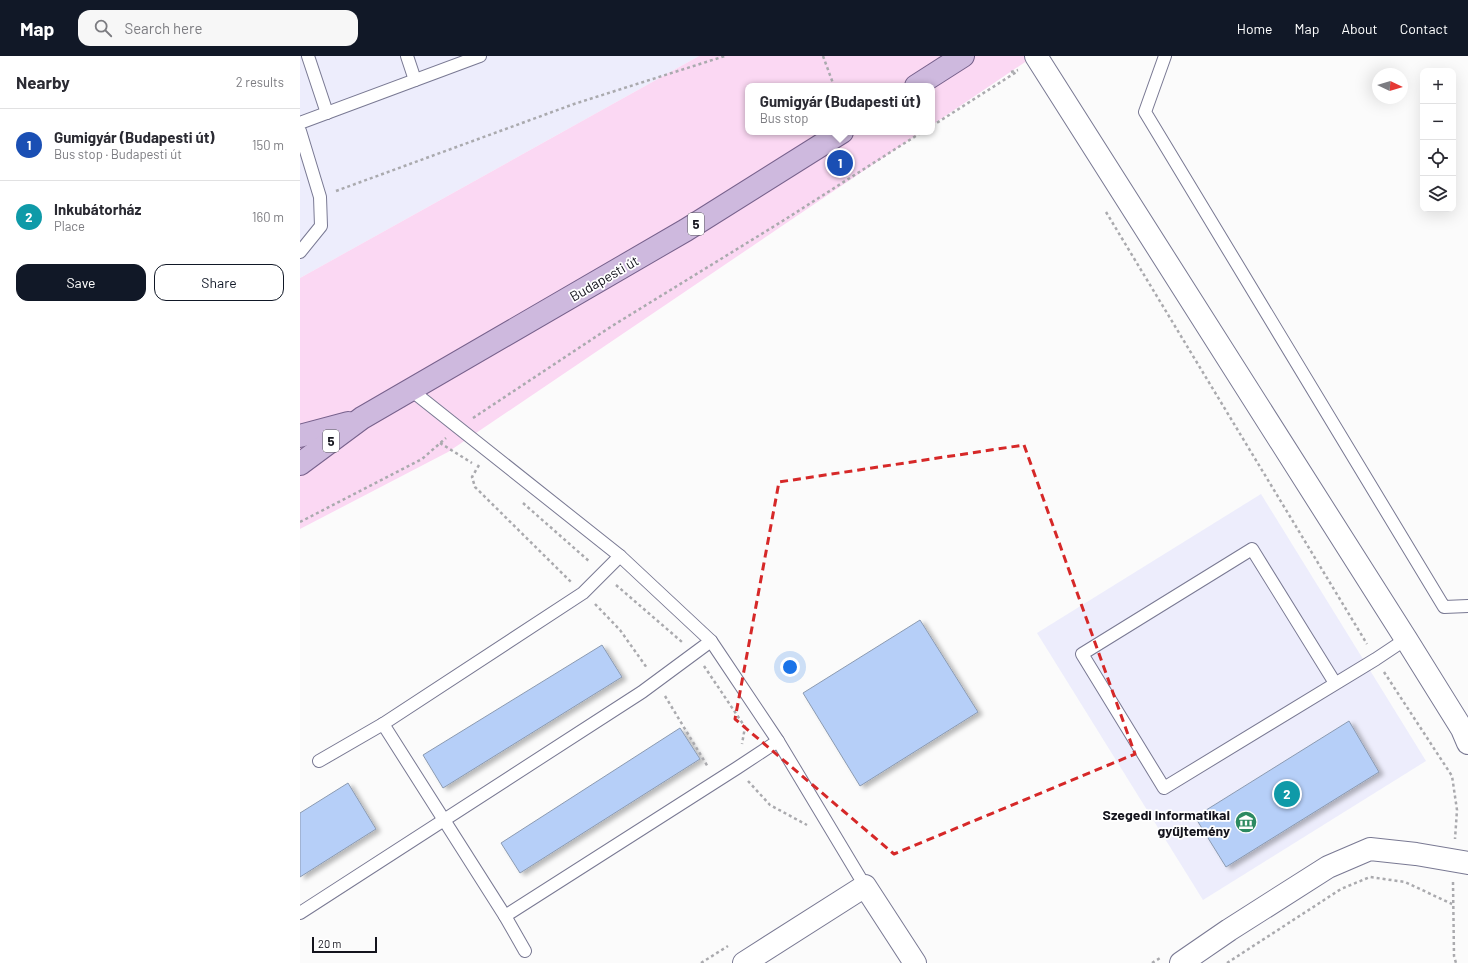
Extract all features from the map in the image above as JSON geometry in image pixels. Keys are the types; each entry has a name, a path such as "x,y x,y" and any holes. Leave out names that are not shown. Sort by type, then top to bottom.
{"main road":[{"path":"920,83 958,57"},
{"name":"Budapesti út","path":"300,464 362,418 686,230 837,135"},
{"name":"Budapesti út","path":"300,436 362,418"}],"street":[{"path":"1028,62 1406,639 1462,729 1468,743"},
{"path":"1182,963 1229,930 1328,867 1370,849 1416,854 1461,862"},
{"path":"744,963 865,886 915,963"}],"lane":[{"path":"308,56 327,113"},
{"path":"407,56 415,80"},
{"path":"300,123 480,56"},
{"path":"1165,56 1145,112 1444,607 1468,606"},
{"path":"300,131 320,197 321,226 300,252"},
{"path":"412,390 620,556 711,642 778,741 865,886"},
{"path":"1334,683 1252,549 1082,654 1164,788 1334,683 1376,659 1406,639"},
{"path":"319,761 383,724 583,593 620,556"},
{"path":"300,913 657,681 711,642"},
{"path":"383,724 506,916 525,951"},
{"path":"506,916 778,741"}],"path":[{"path":"320,197 574,104 725,56"},
{"path":"823,56 833,83"},
{"path":"1011,72 1028,62"},
{"path":"935,124 1028,62"},
{"path":"300,522 422,459 458,428 612,326 781,222 917,135"},
{"path":"1106,211 1376,659 1452,776 1457,810 1461,862 1452,904 1454,956 1456,963"},
{"path":"440,443 483,468"},
{"path":"490,452 478,466 472,477 475,487 620,630 657,681 717,781"},
{"path":"518,499 595,566"},
{"path":"612,581 695,653 745,727 737,768 770,805 813,828"},
{"path":"1227,963 1341,889 1370,877 1405,882 1452,904"}],"highlighted area":[{"path":"1024,445 1135,754 894,854 735,719 779,482"}],"shaded area":[{"path":"300,56 699,56 300,278"},
{"path":"699,56 1034,56 935,123 935,83 745,83 745,135 917,135 448,452 300,529 300,278"},
{"path":"1261,494 1426,761 1203,900 1037,633"}],"building":[{"path":"920,620 978,712 860,786 803,693"},
{"path":"602,645 622,677 443,788 423,755"},
{"path":"1349,721 1379,772 1226,867 1195,817"},
{"path":"680,728 700,759 520,873 501,843"},
{"path":"348,783 376,829 300,877 300,813"}],"place":[{"name":"Gumigyár (Budapesti út)","path":"840,163"},
{"name":"Inkubátorház","path":"1287,794"},
{"name":"Szegedi informatikai gyűjtemény","path":"1246,822"}]}
